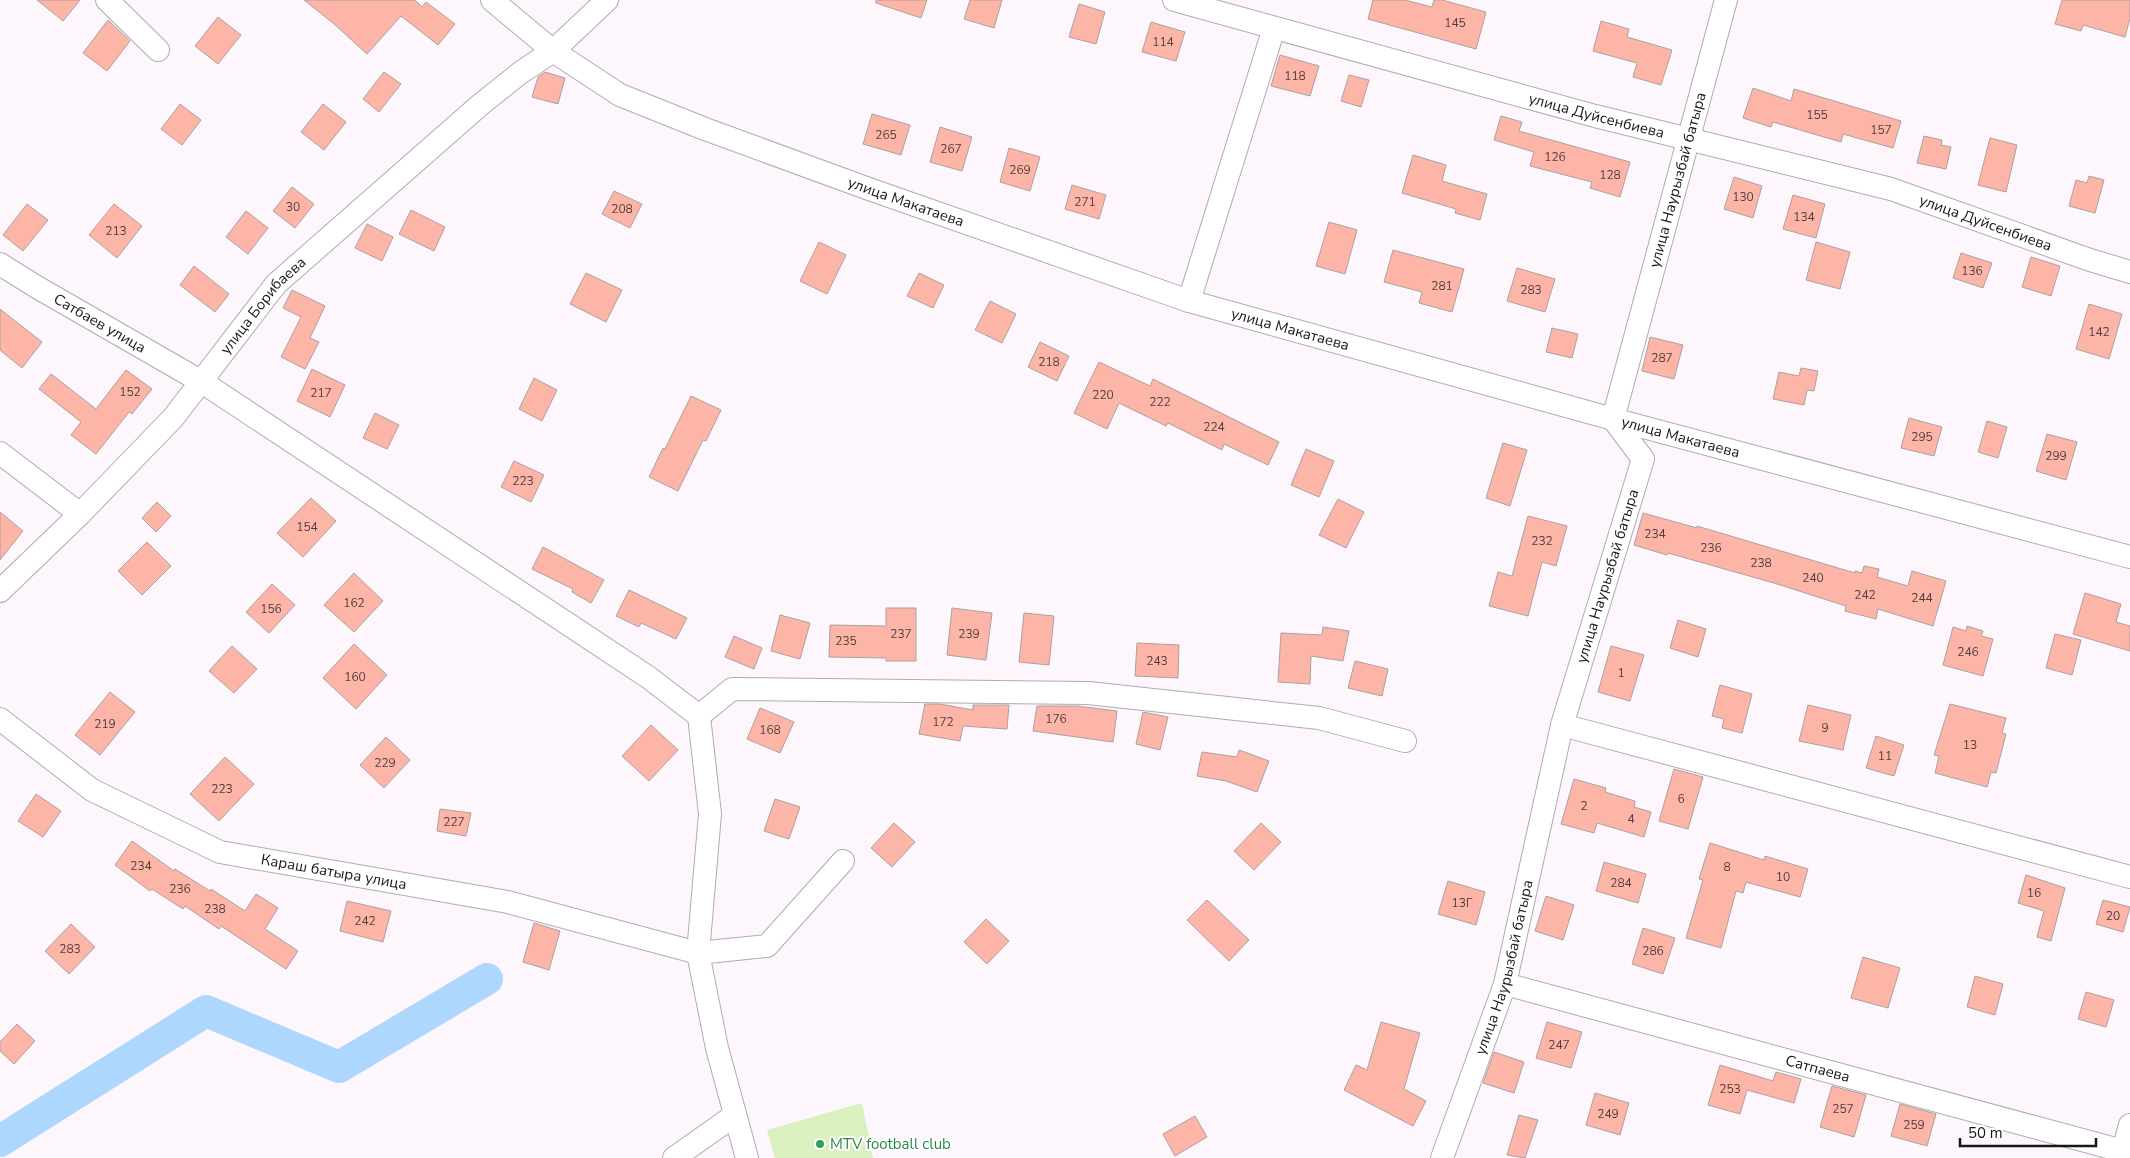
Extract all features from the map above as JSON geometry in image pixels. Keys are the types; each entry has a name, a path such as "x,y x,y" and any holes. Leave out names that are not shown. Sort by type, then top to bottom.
{"street":[{"path":"107,0 158,50"},
{"name":"улица Макатаева","path":"492,0 553,51 620,95 704,129 1189,301 1614,419 2130,557"},
{"name":"улица Борибаева","path":"0,591 80,514 173,418 276,284 480,105 520,73 553,51 607,0"},
{"name":"улица Дуйсенбиева","path":"1174,0 1595,116 1891,189 2090,260 2130,272"},
{"name":"улица Наурызбай батыра","path":"1442,1158 1505,984 1562,725 1644,459 1614,419 1687,139 1726,0"},
{"path":"1189,301 1274,28"},
{"name":"Сатбаев улица","path":"0,264 202,382 648,676 699,716"},
{"path":"0,453 80,514"},
{"path":"747,1158 717,1048 698,953 710,814 699,716 732,689 1088,693 1319,718 1405,741"},
{"name":"Караш батыра улица","path":"0,718 92,790 220,852 508,902 698,953"},
{"path":"1562,725 2130,877"},
{"path":"698,953 767,946 844,861"},
{"name":"Сатпаева","path":"1505,984 2125,1154"},
{"path":"674,1158 735,1116"},
{"path":"2125,1154 2130,1125"}],"green space":[{"name":"MTV football club","path":"862,1103 873,1158 775,1158 767,1130"}],"building":[{"path":"37,0 80,0 63,21"},
{"path":"304,0 415,0 422,7 426,2 455,24 438,45 401,16 367,54"},
{"path":"876,0 927,0 921,18 876,3"},
{"path":"970,0 1002,0 994,28 964,19"},
{"path":"1373,0 1405,0 1432,7 1434,0 1442,0 1486,12 1476,49 1368,19"},
{"path":"2062,0 2130,0 2130,18 2125,37 2083,25 2081,31 2055,24"},
{"path":"1079,4 1105,12 1096,44 1069,37"},
{"path":"218,17 241,35 218,64 195,46"},
{"path":"108,20 130,41 107,71 83,53"},
{"path":"1601,21 1629,29 1627,37 1672,50 1661,85 1633,77 1637,63 1593,51"},
{"path":"1151,22 1185,32 1176,61 1142,52"},
{"path":"1280,55 1319,66 1310,96 1271,86"},
{"path":"384,72 401,84 379,112 363,99"},
{"path":"545,72 565,78 558,104 532,97 538,77"},
{"path":"1349,75 1369,80 1361,107 1341,101"},
{"path":"1753,88 1791,101 1794,89 1901,121 1893,148 1843,134 1841,142 1773,122 1771,127 1743,118"},
{"path":"180,104 201,120 182,145 161,129"},
{"path":"323,104 346,122 324,150 301,132"},
{"path":"872,114 910,125 901,155 863,144"},
{"path":"1501,116 1522,122 1519,131 1630,162 1620,197 1590,188 1592,182 1530,166 1534,152 1494,140"},
{"path":"940,127 972,137 962,171 930,162"},
{"path":"1924,136 1942,140 1941,145 1951,147 1946,169 1917,163"},
{"path":"1990,138 2017,145 2006,192 1978,185"},
{"path":"1009,148 1040,157 1030,191 1000,182"},
{"path":"1413,155 1446,165 1442,181 1487,194 1480,220 1455,213 1456,209 1402,193"},
{"path":"2089,176 2104,180 2095,213 2069,206 2076,180 2087,183"},
{"path":"1734,177 1762,186 1753,218 1724,209"},
{"path":"1072,185 1106,195 1099,219 1065,209"},
{"path":"292,187 314,204 295,228 273,211"},
{"path":"614,191 642,204 630,228 602,214"},
{"path":"1793,195 1825,204 1816,238 1783,229"},
{"path":"27,204 48,220 23,251 3,235"},
{"path":"114,204 142,226 117,258 89,235"},
{"path":"411,210 445,227 434,251 399,234"},
{"path":"246,211 268,228 248,254 226,237"},
{"path":"1329,222 1357,230 1345,274 1316,266"},
{"path":"367,224 393,237 382,261 355,248"},
{"path":"819,242 846,255 827,294 800,281"},
{"path":"1816,242 1850,252 1840,289 1806,280"},
{"path":"1393,250 1464,269 1452,312 1419,303 1422,292 1384,282"},
{"path":"1961,253 1992,263 1983,288 1953,278"},
{"path":"2031,257 2060,266 2051,296 2022,287"},
{"path":"194,266 229,294 215,312 180,285"},
{"path":"1517,268 1555,279 1545,312 1507,301"},
{"path":"586,273 622,290 606,322 570,304"},
{"path":"919,273 944,285 933,308 907,296"},
{"path":"292,290 325,306 310,338 319,342 305,369 281,357 301,317 283,308"},
{"path":"990,301 1016,314 1002,343 975,330"},
{"path":"2089,304 2122,314 2109,359 2076,349"},
{"path":"0,309 42,342 22,368 0,350"},
{"path":"1552,328 1578,334 1572,358 1546,352"},
{"path":"1650,337 1683,345 1674,379 1642,371"},
{"path":"1040,342 1069,356 1057,381 1028,367"},
{"path":"1099,362 1150,386 1153,379 1279,442 1268,465 1224,444 1222,450 1168,423 1166,426 1119,403 1107,429 1074,413"},
{"path":"1801,368 1818,371 1814,391 1807,390 1804,405 1773,399 1779,372 1799,376"},
{"path":"312,369 345,385 330,417 297,401"},
{"path":"126,370 152,389 132,414 129,412 96,454 71,435 81,422 39,389 51,374 96,409"},
{"path":"534,378 557,390 542,421 519,409"},
{"path":"691,396 721,410 706,441 703,440 678,491 649,477"},
{"path":"375,413 399,425 387,449 363,438"},
{"path":"1909,418 1942,427 1934,456 1901,448"},
{"path":"1987,421 2007,427 1998,458 1978,452"},
{"path":"2047,434 2077,442 2066,480 2036,471"},
{"path":"1503,443 1527,450 1510,506 1486,498"},
{"path":"1306,449 1334,461 1319,497 1291,485"},
{"path":"514,461 544,475 531,502 501,487"},
{"path":"311,498 336,521 303,557 277,533"},
{"path":"1338,499 1364,512 1346,548 1319,535"},
{"path":"157,502 171,516 156,532 142,518"},
{"path":"0,512 23,531 0,560"},
{"path":"1643,513 1697,528 1697,526 1855,573 1855,571 1862,573 1864,566 1879,569 1877,577 1908,586 1912,571 1946,581 1933,626 1878,609 1876,619 1845,611 1846,606 1774,583 1634,545"},
{"path":"1528,516 1567,526 1556,566 1542,562 1528,616 1489,606 1498,572 1512,576"},
{"path":"147,542 171,566 142,595 118,571"},
{"path":"543,547 604,580 591,603 572,592 573,589 532,569"},
{"path":"354,573 383,601 354,632 324,605"},
{"path":"272,584 295,605 269,633 246,612"},
{"path":"629,590 687,618 676,639 641,623 639,627 616,616"},
{"path":"2085,593 2121,604 2116,622 2130,626 2130,651 2073,634"},
{"path":"886,608 916,608 916,661 886,661 886,658 829,657 830,625 886,626"},
{"path":"952,608 992,613 986,660 947,655"},
{"path":"1024,613 1054,616 1049,665 1019,662"},
{"path":"780,615 810,623 800,659 771,651"},
{"path":"1678,620 1706,629 1698,657 1670,648"},
{"path":"1967,626 1983,631 1981,636 1993,639 1983,676 1943,665 1953,627 1966,631"},
{"path":"1323,627 1349,631 1343,661 1311,656 1310,684 1278,682 1281,633 1322,635"},
{"path":"2055,634 2081,640 2072,675 2046,668"},
{"path":"734,636 762,648 754,669 725,657"},
{"path":"1137,643 1179,645 1178,678 1135,676"},
{"path":"354,644 387,675 356,709 323,678"},
{"path":"232,646 257,669 234,693 209,671"},
{"path":"1611,646 1644,655 1630,701 1598,692"},
{"path":"1355,661 1388,669 1382,696 1348,688"},
{"path":"1720,685 1752,694 1742,733 1722,728 1724,719 1712,716"},
{"path":"110,692 135,712 100,755 75,735"},
{"path":"925,704 940,704 973,710 973,705 1009,705 1007,729 963,726 960,741 919,734"},
{"path":"1950,704 2006,718 2002,733 2006,734 1996,773 1991,772 1987,787 1935,773 1939,756 1934,755"},
{"path":"1808,705 1851,715 1843,750 1799,741"},
{"path":"1037,706 1077,706 1117,711 1113,742 1033,731"},
{"path":"760,708 794,722 780,753 747,739"},
{"path":"1143,712 1168,717 1160,750 1136,744"},
{"path":"651,725 678,750 649,781 622,756"},
{"path":"1876,736 1904,745 1894,776 1866,768"},
{"path":"386,737 410,760 384,788 360,765"},
{"path":"1239,750 1269,761 1257,792 1226,781 1197,776 1202,752 1237,757"},
{"path":"225,757 254,784 219,821 190,794"},
{"path":"1674,769 1703,777 1688,829 1659,821"},
{"path":"1574,779 1606,788 1605,792 1635,801 1634,807 1651,812 1644,837 1597,823 1594,833 1561,824"},
{"path":"36,794 61,811 43,837 18,821"},
{"path":"775,799 800,807 789,839 764,831"},
{"path":"440,809 471,813 466,836 437,831"},
{"path":"894,823 915,842 892,867 871,848"},
{"path":"1261,823 1281,842 1254,870 1234,851"},
{"path":"132,841 174,871 175,869 210,891 211,889 245,911 256,894 278,908 265,929 298,951 286,969 221,926 219,929 185,906 183,909 152,889 150,891 115,865"},
{"path":"1710,843 1764,860 1765,856 1808,869 1800,897 1746,882 1743,893 1736,891 1721,948 1686,938 1703,880 1699,879"},
{"path":"1604,862 1646,874 1638,903 1596,891"},
{"path":"2026,875 2065,888 2051,941 2037,937 2044,911 2018,903"},
{"path":"1448,881 1485,892 1476,925 1438,914"},
{"path":"1546,896 1574,905 1563,940 1535,931"},
{"path":"1207,900 1249,940 1229,961 1187,920"},
{"path":"2103,900 2130,907 2123,932 2096,924"},
{"path":"347,901 391,911 383,942 340,931"},
{"path":"986,919 1009,941 987,964 964,942"},
{"path":"534,923 560,931 549,970 523,962"},
{"path":"71,924 95,947 69,974 45,951"},
{"path":"1643,928 1675,938 1663,974 1632,964"},
{"path":"1863,957 1900,968 1888,1008 1851,998"},
{"path":"1975,976 2003,984 1995,1015 1967,1007"},
{"path":"2086,992 2114,1000 2106,1027 2078,1019"},
{"path":"1381,1022 1420,1033 1404,1089 1426,1101 1413,1126 1344,1090 1356,1065 1367,1070"},
{"path":"1547,1022 1582,1032 1571,1068 1536,1058"},
{"path":"17,1024 35,1041 14,1064 0,1051 0,1042"},
{"path":"1494,1052 1524,1062 1514,1093 1483,1083"},
{"path":"1720,1065 1773,1081 1776,1072 1801,1079 1794,1103 1747,1090 1740,1114 1708,1105"},
{"path":"1832,1086 1866,1095 1854,1137 1820,1127"},
{"path":"1595,1093 1629,1103 1620,1135 1586,1125"},
{"path":"1900,1104 1936,1114 1927,1146 1891,1136"},
{"path":"1519,1115 1538,1120 1525,1158 1507,1155"},
{"path":"1195,1116 1207,1137 1175,1156 1163,1134"}],"waterway":[{"path":"0,1141 206,1011 339,1067 487,979"}],"place":[{"name":"MTV football club","path":"820,1144"}]}
